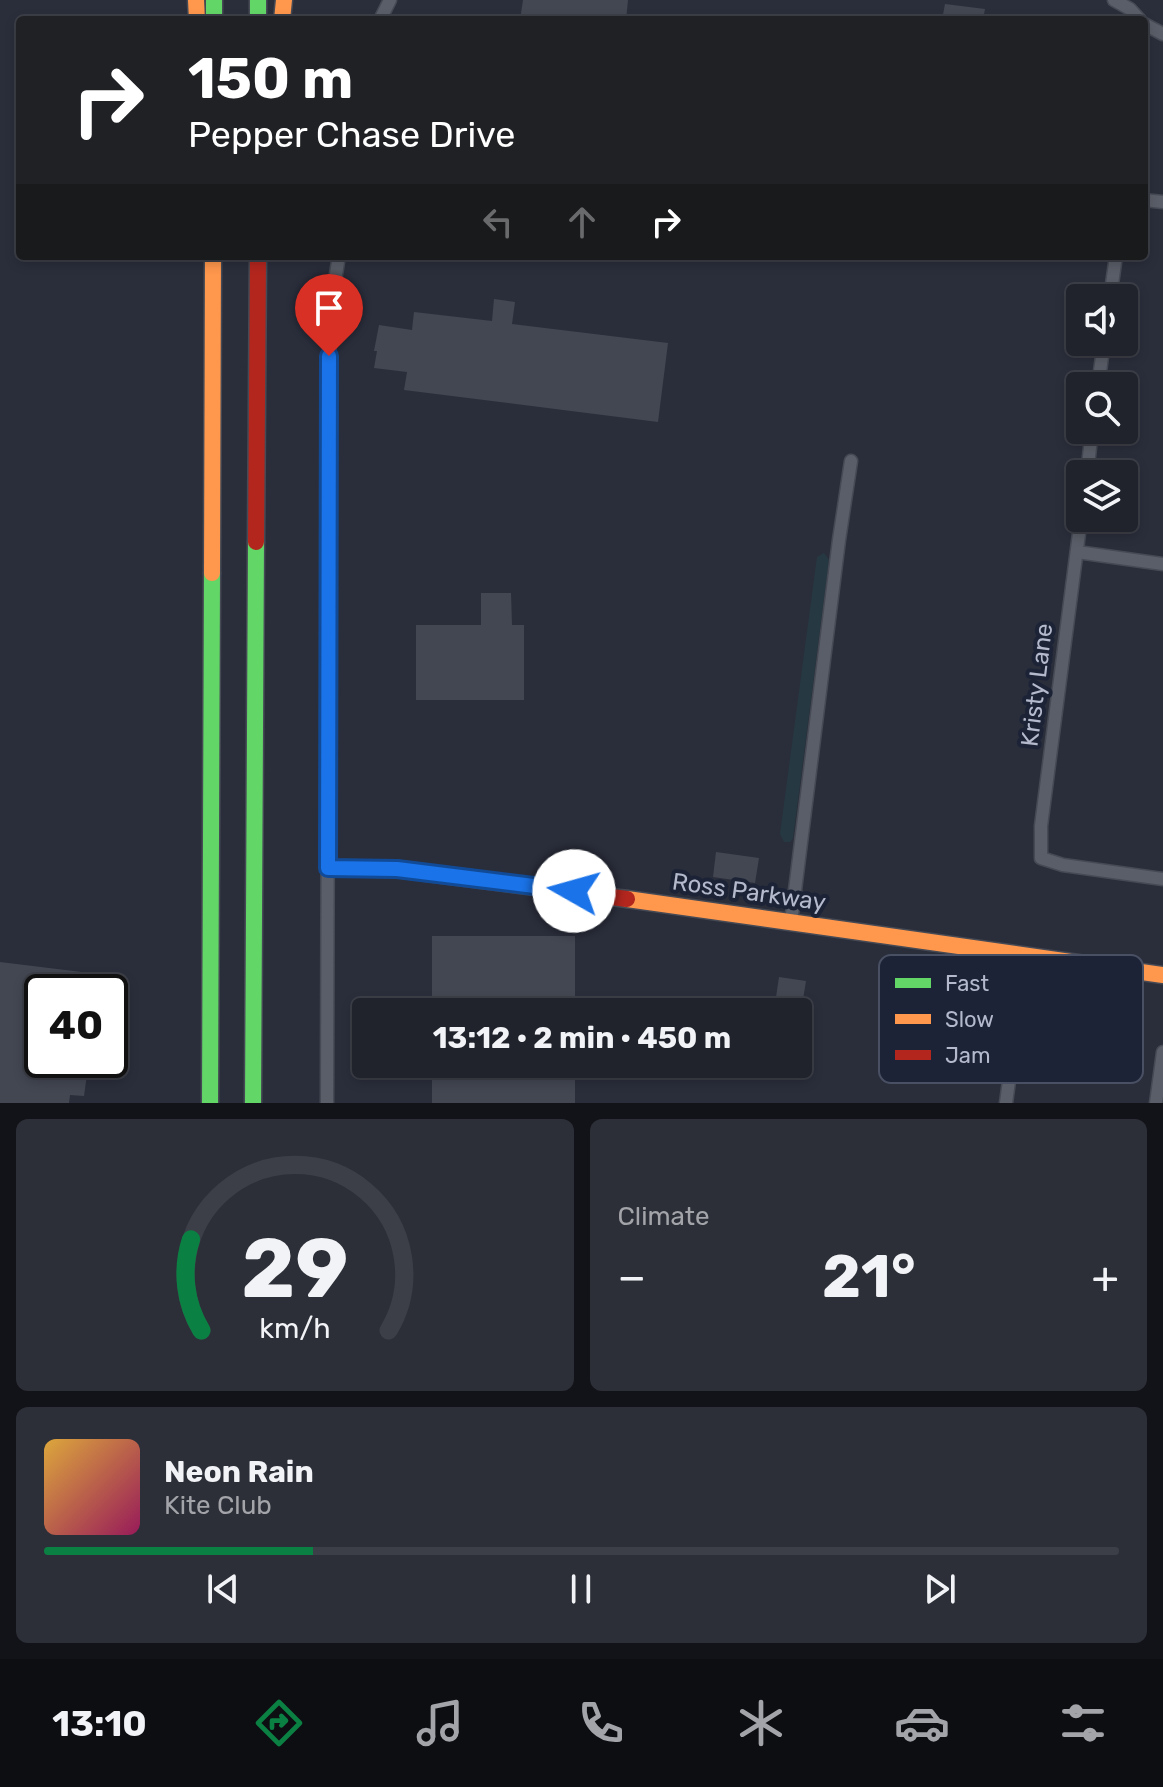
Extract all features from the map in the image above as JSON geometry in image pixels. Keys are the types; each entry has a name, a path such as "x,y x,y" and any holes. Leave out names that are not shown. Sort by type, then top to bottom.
{"main road":[{"path":"205,260 212,473"},
{"path":"210,1103 213,260"},
{"path":"253,1103 258,260"},
{"name":"Ross Parkway","path":"328,868 397,869 599,894 1026,955"},
{"name":"Ross Parkway","path":"1143,972 1163,975"}],"street":[{"path":"1114,0 1136,16"},
{"path":"327,1103 329,356 338,260"},
{"path":"1112,284 1115,260"},
{"path":"791,922 851,461"},
{"name":"Kristy Lane","path":"1079,532 1041,826 1041,858 1063,865 1163,879"},
{"path":"1077,552 1163,564"},
{"path":"1156,1103 1163,1052"},
{"path":"1006,1103 1009,1083"}],"shaded area":[{"path":"824,553 829,560 793,838 790,842 784,842 780,834 817,557"}],"building":[{"path":"523,0 628,0 626,16 521,16"},
{"path":"945,4 985,9 984,16 943,16"},
{"path":"494,299 515,302 512,324 668,343 658,422 404,390 407,372 374,368 379,325 412,330 414,312 492,321"},
{"path":"481,593 511,593 512,625 524,625 524,700 416,700 416,625 481,625"},
{"path":"716,852 759,858 755,883 713,877"},
{"path":"432,936 575,936 575,998 432,998"},
{"path":"0,962 98,974 24,974 24,1078 86,1078 84,1096 70,1095 69,1103 0,1103"},
{"path":"779,977 806,981 803,998 776,998"},
{"path":"432,1078 575,1078 575,1103 432,1103"}],"traffic: fast":[{"path":"214,0 214,16"},
{"path":"258,0 258,16"},
{"path":"253,1103 256,542"},
{"path":"210,1103 212,573"}],"traffic: slow":[{"path":"196,0 197,16"},
{"path":"282,16 284,0"},
{"path":"212,573 213,260"},
{"path":"627,899 1022,955"},
{"path":"1143,972 1163,975"}],"traffic: jam":[{"path":"256,542 258,260"},
{"path":"328,868 397,869 627,899"}],"route":[{"path":"329,356 328,868 397,869 574,891"}]}
